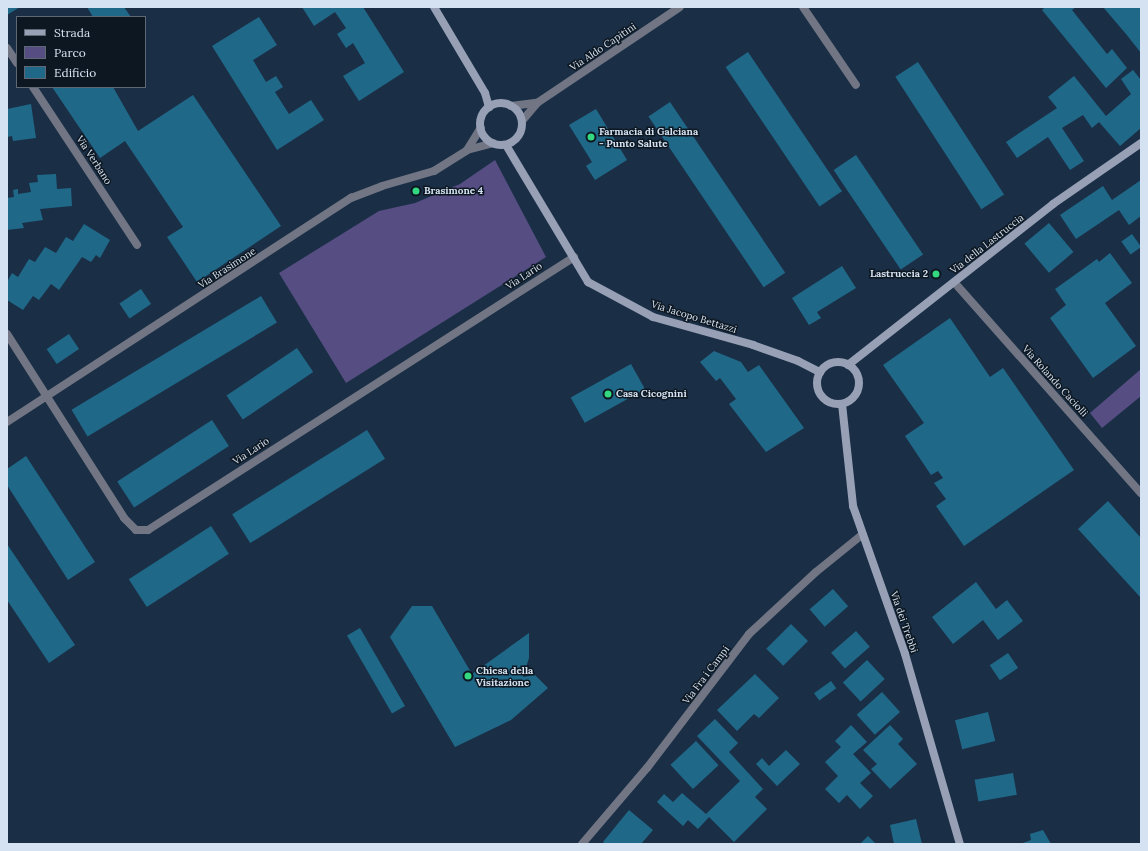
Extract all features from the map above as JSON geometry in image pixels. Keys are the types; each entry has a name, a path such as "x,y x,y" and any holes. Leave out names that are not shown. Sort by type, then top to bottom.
{"street":[{"path":"434,7 485,93 489,107"},
{"name":"Via Aldo Capitini","path":"522,121 537,103 680,7"},
{"path":"803,7 856,85"},
{"path":"7,48 16,62"},
{"name":"Via Verbano","path":"34,88 137,245"},
{"path":"485,93 499,104"},
{"name":"Via Aldo Capitini","path":"511,106 537,103"},
{"path":"515,140 506,145 493,143 483,135 481,128 482,117 489,107 499,104 511,106 522,121"},
{"name":"Via Jacopo Bettazzi","path":"516,158 515,140 521,131 522,121"},
{"name":"Via Brasimone","path":"467,150 481,128"},
{"name":"Via Brasimone","path":"7,422 351,198 434,171 467,150 493,143"},
{"name":"Via della Lastruccia","path":"848,365 1053,204 1141,143"},
{"name":"Via Jacopo Bettazzi","path":"506,145 516,158 588,282 653,317 754,345 820,372"},
{"name":"Via Lario","path":"7,334 124,518 136,530 148,530 574,257"},
{"name":"Via Rolando Caciolli","path":"954,282 1141,493"},
{"path":"836,362 848,365 858,378 859,387 850,401 842,404 830,403 820,395 817,388 820,372 836,362"},
{"name":"Via dei Trebbi","path":"842,404 853,506 905,654 960,844"},
{"name":"Via Fra i Campi","path":"582,844 647,768 749,634 816,572 863,534"}],"green space":[{"path":"495,160 546,257 346,383 279,273 379,211 415,203 460,184"},
{"path":"1141,369 1141,396 1102,428 1090,413"}],"building":[{"path":"7,7 20,7 7,15"},
{"path":"87,7 124,7 130,16 92,16"},
{"path":"302,7 363,7 404,72 359,101 343,76 365,63 353,43 346,48 337,34 346,28 335,12 314,26"},
{"path":"1045,7 1076,7 1072,10 1107,54 1112,49 1127,68 1106,88 1042,10"},
{"path":"1103,7 1141,7 1141,53 1126,34"},
{"path":"259,17 277,45 253,60 266,82 276,76 283,87 275,92 289,114 311,100 324,120 277,150 212,46"},
{"path":"748,52 842,191 820,206 726,67"},
{"path":"918,62 1004,195 981,209 895,77"},
{"path":"1133,70 1141,80 1141,128 1120,146 1099,122 1092,128 1083,115 1062,128 1084,161 1070,170 1048,137 1017,158 1006,142 1057,108 1048,97 1074,76 1106,116 1131,94 1121,79"},
{"path":"53,88 114,88 138,131 193,95 281,226 197,282 167,237 183,227 125,141 100,158"},
{"path":"670,102 785,273 764,287 648,117"},
{"path":"31,104 36,138 13,141 12,136 7,137 7,109"},
{"path":"596,109 627,160 595,180 586,166 592,162 569,125"},
{"path":"856,155 923,254 901,270 834,170"},
{"path":"56,174 57,189 71,188 72,206 40,209 43,220 22,223 24,228 7,230 7,198 14,197 13,190 18,189 18,194 31,192 29,183 38,182 37,175"},
{"path":"1141,180 1141,216 1129,225 1119,210 1076,239 1060,215 1103,186 1112,200"},
{"path":"1049,223 1073,252 1049,273 1024,244"},
{"path":"84,224 110,240 100,258 96,255 91,262 82,257 59,290 51,284 39,300 33,296 23,310 7,300 7,282 12,273 18,277 29,259 35,262 45,247 56,253 66,237 73,241"},
{"path":"1132,234 1141,247 1131,255 1121,241"},
{"path":"1110,253 1132,283 1105,303 1136,346 1093,378 1050,318 1066,305 1055,289 1097,259 1099,262"},
{"path":"842,266 856,288 817,312 821,318 809,325 792,298"},
{"path":"141,289 151,304 130,318 119,304"},
{"path":"261,296 277,323 88,436 72,410"},
{"path":"950,318 990,377 1003,368 1074,470 964,546 936,506 946,499 934,483 943,478 938,471 931,475 905,436 924,423 883,365"},
{"path":"69,334 79,349 57,364 47,349"},
{"path":"297,348 313,372 243,420 227,396"},
{"path":"714,351 741,362 748,372 759,365 804,428 766,452 729,404 736,399 720,378 716,381 700,362"},
{"name":"Casa Cicognini","path":"631,364 645,389 585,423 571,397"},
{"path":"212,420 229,446 134,508 117,482"},
{"path":"367,430 385,459 250,543 232,514"},
{"path":"26,456 95,562 68,580 7,485 7,469"},
{"path":"1108,501 1141,538 1141,598 1078,529"},
{"path":"211,526 229,554 147,607 129,579"},
{"path":"7,544 75,645 49,663 7,600"},
{"path":"976,582 996,609 1007,600 1023,621 998,640 983,620 953,644 932,617"},
{"path":"833,589 848,606 825,627 810,609"},
{"name":"Chiesa della Visitazione","path":"412,606 432,606 472,674 529,633 529,658 523,677 535,675 548,688 511,720 455,747 390,637"},
{"path":"791,624 808,641 783,666 766,649"},
{"path":"360,628 405,706 392,713 347,636"},
{"path":"856,631 870,647 845,668 831,653"},
{"path":"1008,653 1018,668 1000,680 990,665"},
{"path":"867,660 885,679 861,702 843,683"},
{"path":"755,674 779,698 759,718 754,714 737,731 717,710"},
{"path":"831,681 836,688 819,701 814,693"},
{"path":"882,692 900,712 875,735 857,715"},
{"path":"988,712 995,741 962,749 955,720"},
{"path":"715,719 738,743 729,752 763,789 755,797 767,809 734,842 709,817 698,829 688,820 683,826 657,802 664,794 673,802 682,793 706,814 740,781 697,736"},
{"path":"851,725 867,742 853,754 871,773 860,783 873,796 860,809 847,795 839,803 825,789 838,776 825,762 841,747 835,741"},
{"path":"890,725 903,739 898,744 917,764 890,789 871,769 877,764 863,750"},
{"path":"696,741 719,765 693,789 670,765"},
{"path":"786,750 800,764 777,786 756,764 762,758 769,766"},
{"path":"1013,773 1017,795 978,801 975,780"},
{"path":"629,810 653,830 641,844 605,844 603,842"},
{"path":"916,819 922,844 894,844 890,825"},
{"path":"1043,830 1051,844 1020,844 1031,840 1030,834"},
{"path":"868,836 876,844 860,844"}],"place":[{"name":"Farmacia di Galciana - Punto Salute","path":"591,137"},
{"name":"Brasimone 4","path":"416,191"},
{"name":"Lastruccia 2","path":"936,274"},
{"name":"Casa Cicognini","path":"608,394"},
{"name":"Chiesa della Visitazione","path":"468,676"}]}
